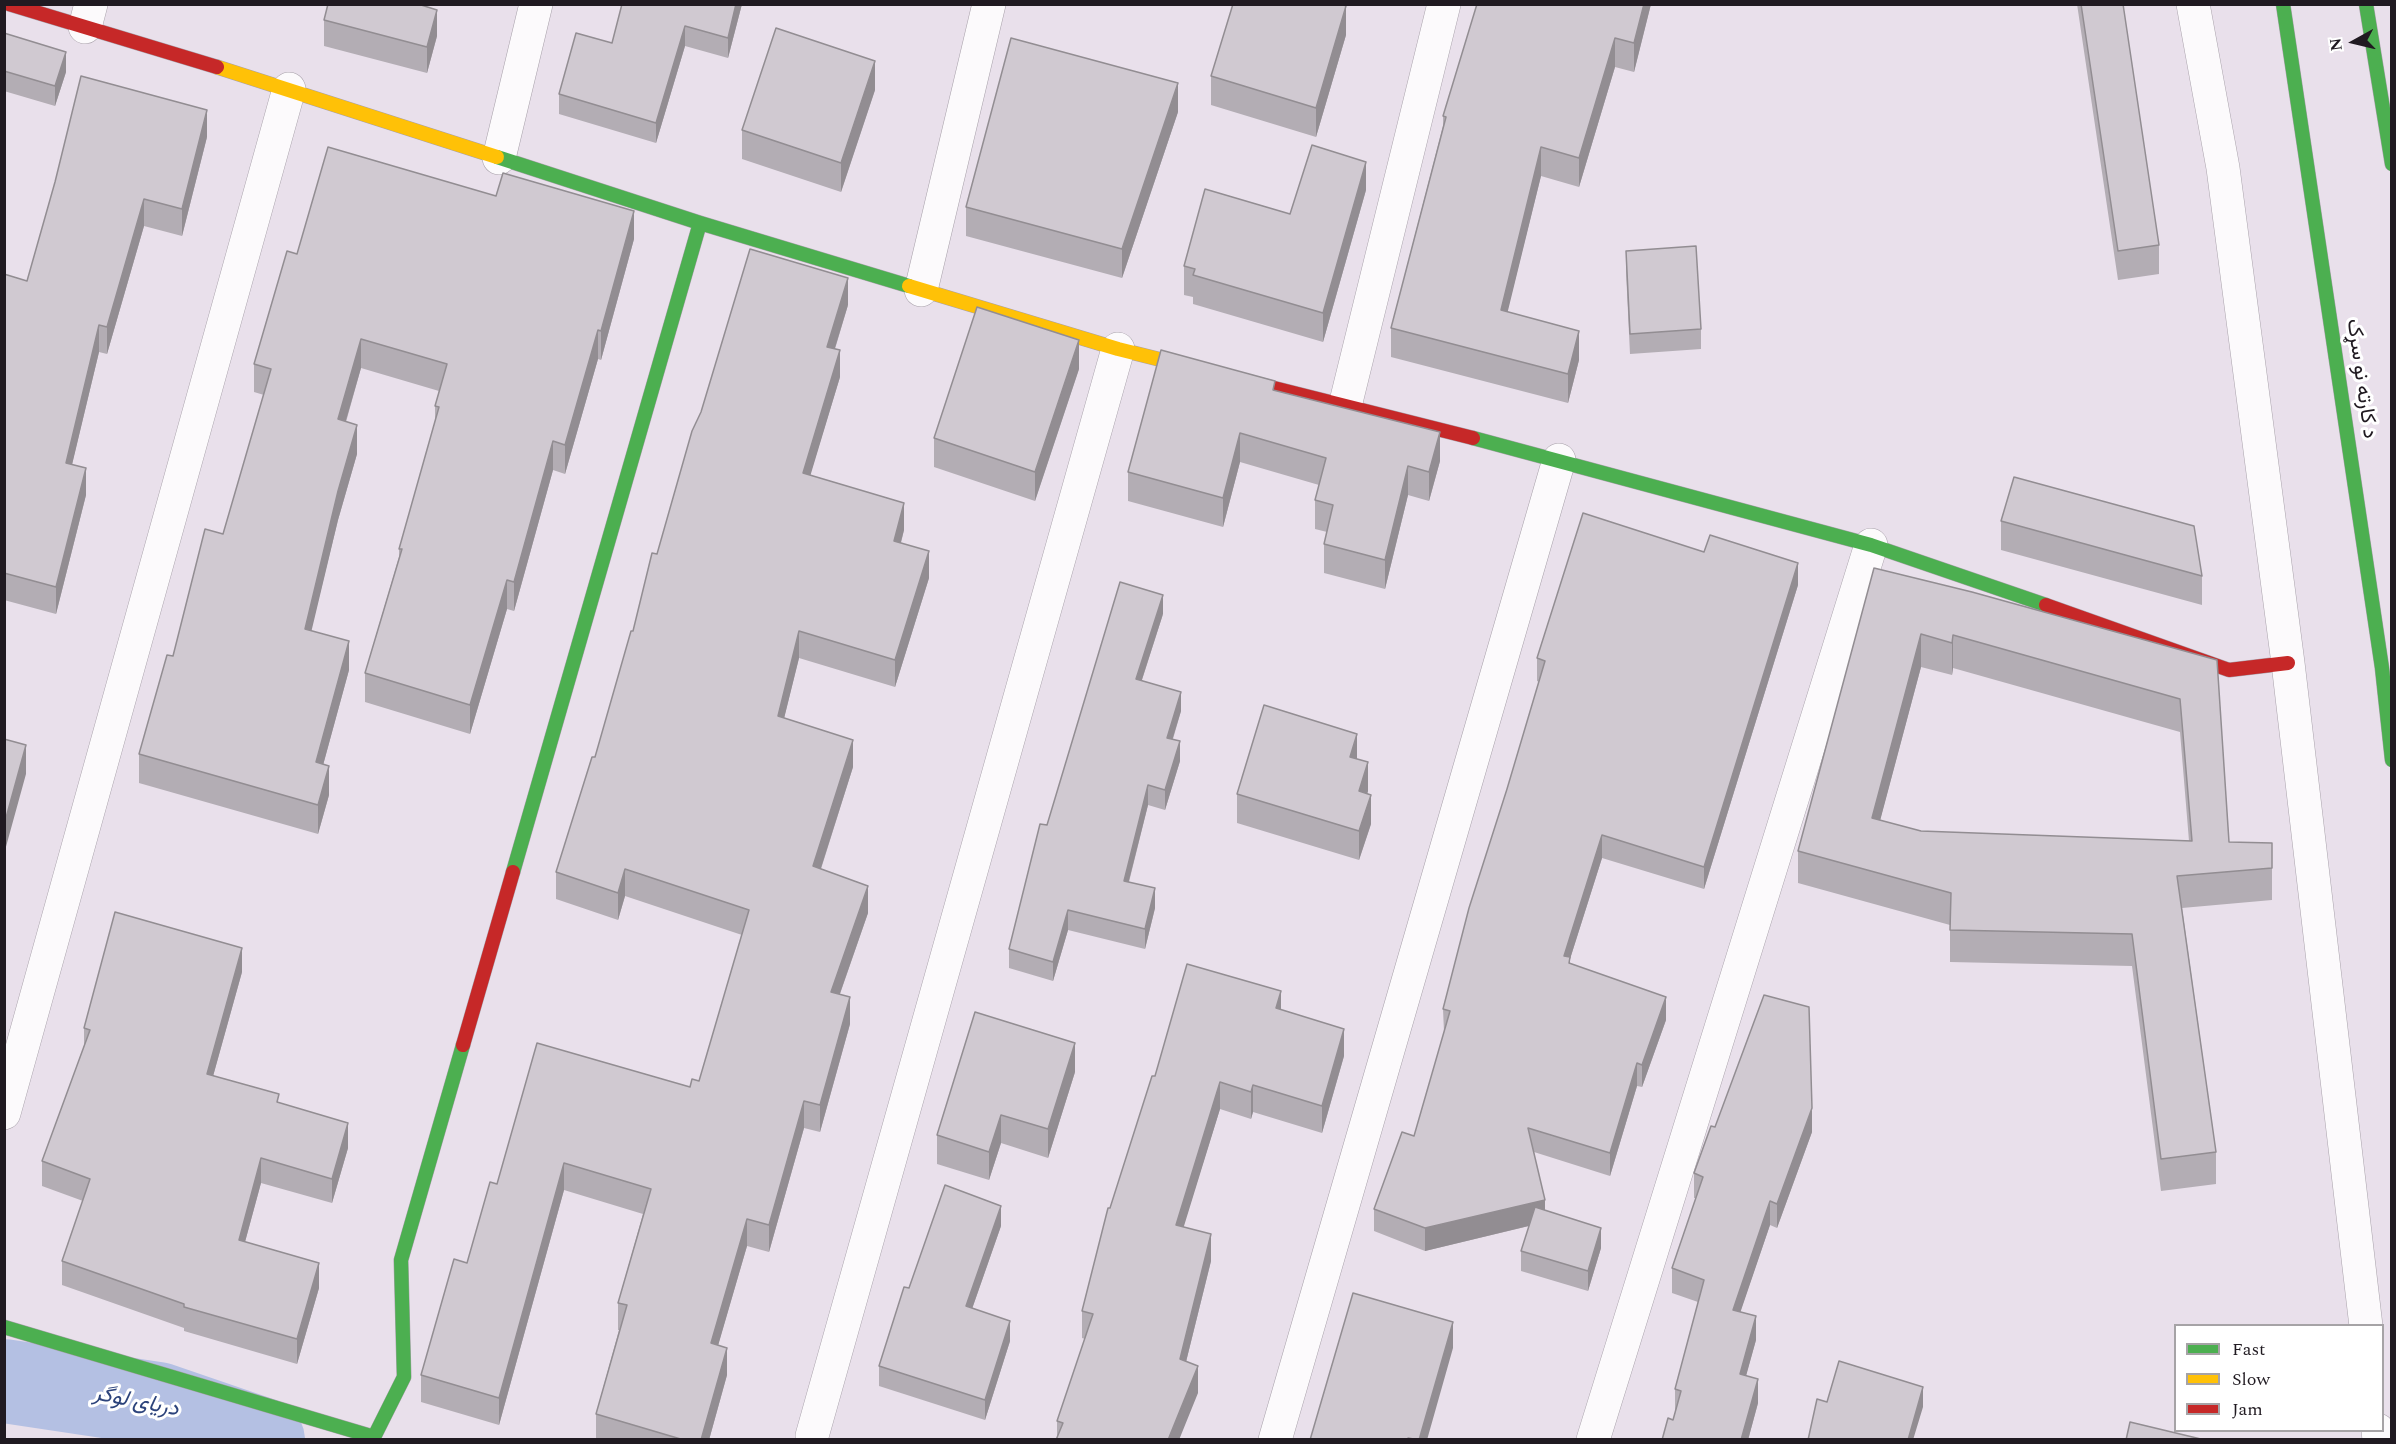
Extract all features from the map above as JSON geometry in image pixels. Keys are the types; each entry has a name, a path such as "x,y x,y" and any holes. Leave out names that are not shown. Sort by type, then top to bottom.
{"main road":[{"path":"9,4 88,16 289,89 700,223 1118,349 1558,460 1871,545 2013,592 2229,670 2288,663"},
{"name":"د کارته نو سړک","path":"2283,4 2382,668 2391,760"},
{"path":"2366,4 2391,164"},
{"path":"4,1327 374,1437 405,1377 401,1260 700,223"}],"street":[{"path":"499,158 536,4"},
{"path":"921,290 989,4"},
{"path":"1345,406 1444,4"},
{"path":"2193,4 2223,168 2288,663 2366,1324"},
{"path":"4,1113 289,89"},
{"path":"813,1436 1118,349"},
{"path":"1275,1440 1558,460"},
{"path":"1593,1440 1871,545"}],"building":[{"path":"328,4 418,4 437,10 427,47 324,20"},
{"path":"622,4 736,4 728,38 685,26 656,123 559,94 576,33 612,43"},
{"path":"1233,4 1342,4 1346,6 1316,108 1211,76"},
{"path":"1477,4 1644,4 1634,43 1615,38 1579,158 1541,147 1501,310 1579,331 1568,374 1391,328 1446,117 1443,116"},
{"path":"2081,4 2123,4 2159,245 2118,251"},
{"path":"776,28 875,61 841,163 742,130"},
{"path":"4,33 66,52 55,86 4,71"},
{"path":"1011,38 1178,83 1122,249 966,207"},
{"path":"81,76 207,110 182,209 144,199 107,327 99,325 66,463 86,468 56,587 4,573 4,274 27,281 55,182"},
{"path":"1312,145 1366,162 1323,313 1193,275 1195,269 1184,266 1205,189 1290,214"},
{"path":"328,147 496,196 503,173 634,211 601,331 598,330 565,445 553,441 514,582 507,580 470,705 365,673 402,549 399,549 439,407 435,406 447,364 361,339 338,419 357,425 338,491 305,629 349,641 316,762 329,766 318,805 139,754 167,655 173,656 205,529 223,534 271,369 254,364 287,251 297,254"},
{"path":"1696,246 1701,329 1630,334 1626,251"},
{"path":"750,249 848,278 827,347 840,350 803,473 904,503 894,541 929,551 895,660 799,631 778,716 853,740 813,866 868,886 831,992 850,997 820,1105 804,1101 769,1225 747,1219 711,1343 727,1348 701,1440 684,1440 596,1414 627,1305 618,1303 651,1189 564,1163 499,1398 421,1375 454,1259 467,1263 490,1182 497,1184 537,1043 690,1087 692,1079 699,1081 749,910 625,869 618,893 556,872 592,757 595,757 631,631 633,631 652,553 657,554 692,431 701,412"},
{"path":"977,307 1079,340 1035,472 934,438"},
{"path":"1161,350 1275,381 1273,390 1440,432 1429,472 1408,466 1385,560 1324,544 1333,505 1315,500 1326,458 1240,433 1223,498 1128,472"},
{"path":"2014,477 2194,526 2202,576 2001,521"},
{"path":"1583,513 1704,552 1710,535 1798,563 1704,867 1602,835 1564,956 1570,957 1569,963 1666,997 1642,1065 1637,1063 1610,1153 1528,1128 1545,1200 1425,1228 1374,1209 1402,1132 1414,1136 1450,1011 1443,1009 1469,908 1545,661 1537,658"},
{"path":"1874,568 1972,592 2217,660 2229,842 2272,843 2272,868 2177,876 2216,1152 2161,1159 2132,934 1950,930 1951,893 1798,851","holes":["1921,634 1952,643 1953,635 2180,699 2192,841 1921,831 1872,818"]},
{"path":"1120,582 1163,595 1136,679 1181,692 1167,738 1180,741 1165,790 1148,785 1124,881 1155,888 1145,929 1068,910 1053,962 1009,949 1040,824 1047,825"},
{"path":"1264,705 1357,734 1350,757 1368,762 1359,791 1371,795 1359,831 1237,794"},
{"path":"4,739 26,745 4,825"},
{"path":"115,912 242,948 207,1074 279,1094 277,1102 348,1123 332,1179 261,1158 239,1240 319,1263 297,1339 184,1307 184,1304 62,1261 90,1179 42,1161 90,1030 84,1028"},
{"path":"1187,964 1281,991 1276,1008 1344,1029 1322,1106 1253,1085 1251,1092 1220,1082 1176,1225 1211,1234 1180,1359 1198,1366 1168,1440 1056,1440 1063,1423 1057,1421 1093,1314 1082,1311 1108,1208 1110,1208 1152,1076 1155,1076"},
{"path":"1764,995 1809,1007 1812,1108 1777,1204 1770,1201 1733,1310 1756,1316 1740,1374 1758,1379 1741,1440 1662,1440 1668,1418 1673,1420 1681,1391 1675,1389 1704,1280 1672,1268 1703,1177 1694,1173 1711,1126 1715,1127"},
{"path":"975,1012 1075,1043 1048,1129 1001,1115 989,1152 937,1135"},
{"path":"945,1185 1001,1206 966,1306 1010,1321 985,1400 879,1366 904,1287 909,1288"},
{"path":"1535,1207 1601,1228 1588,1271 1521,1251"},
{"path":"1353,1293 1453,1322 1419,1440 1408,1438 1407,1440 1310,1440"},
{"path":"1839,1361 1923,1387 1908,1440 1808,1440 1817,1399 1827,1402"},
{"path":"2130,1422 2205,1440 2126,1440"}],"waterway":[{"name":"دریای لوگر","path":"4,1381 158,1404 263,1440"}],"traffic: fast":[{"path":"2283,4 2382,668 2392,760"},
{"path":"2366,4 2392,164"},
{"path":"497,157 700,223 909,286"},
{"path":"513,872 700,223"},
{"path":"1473,438 1871,545 2046,605"},
{"path":"4,1327 374,1437 404,1377 401,1260 463,1045"}],"traffic: slow":[{"path":"217,67 497,157"},
{"path":"909,286 1118,349 1242,380"}],"traffic: jam":[{"path":"9,4 217,67"},
{"path":"1242,380 1473,438"},
{"path":"2046,605 2229,670 2288,663"},
{"path":"463,1045 513,872"}]}
